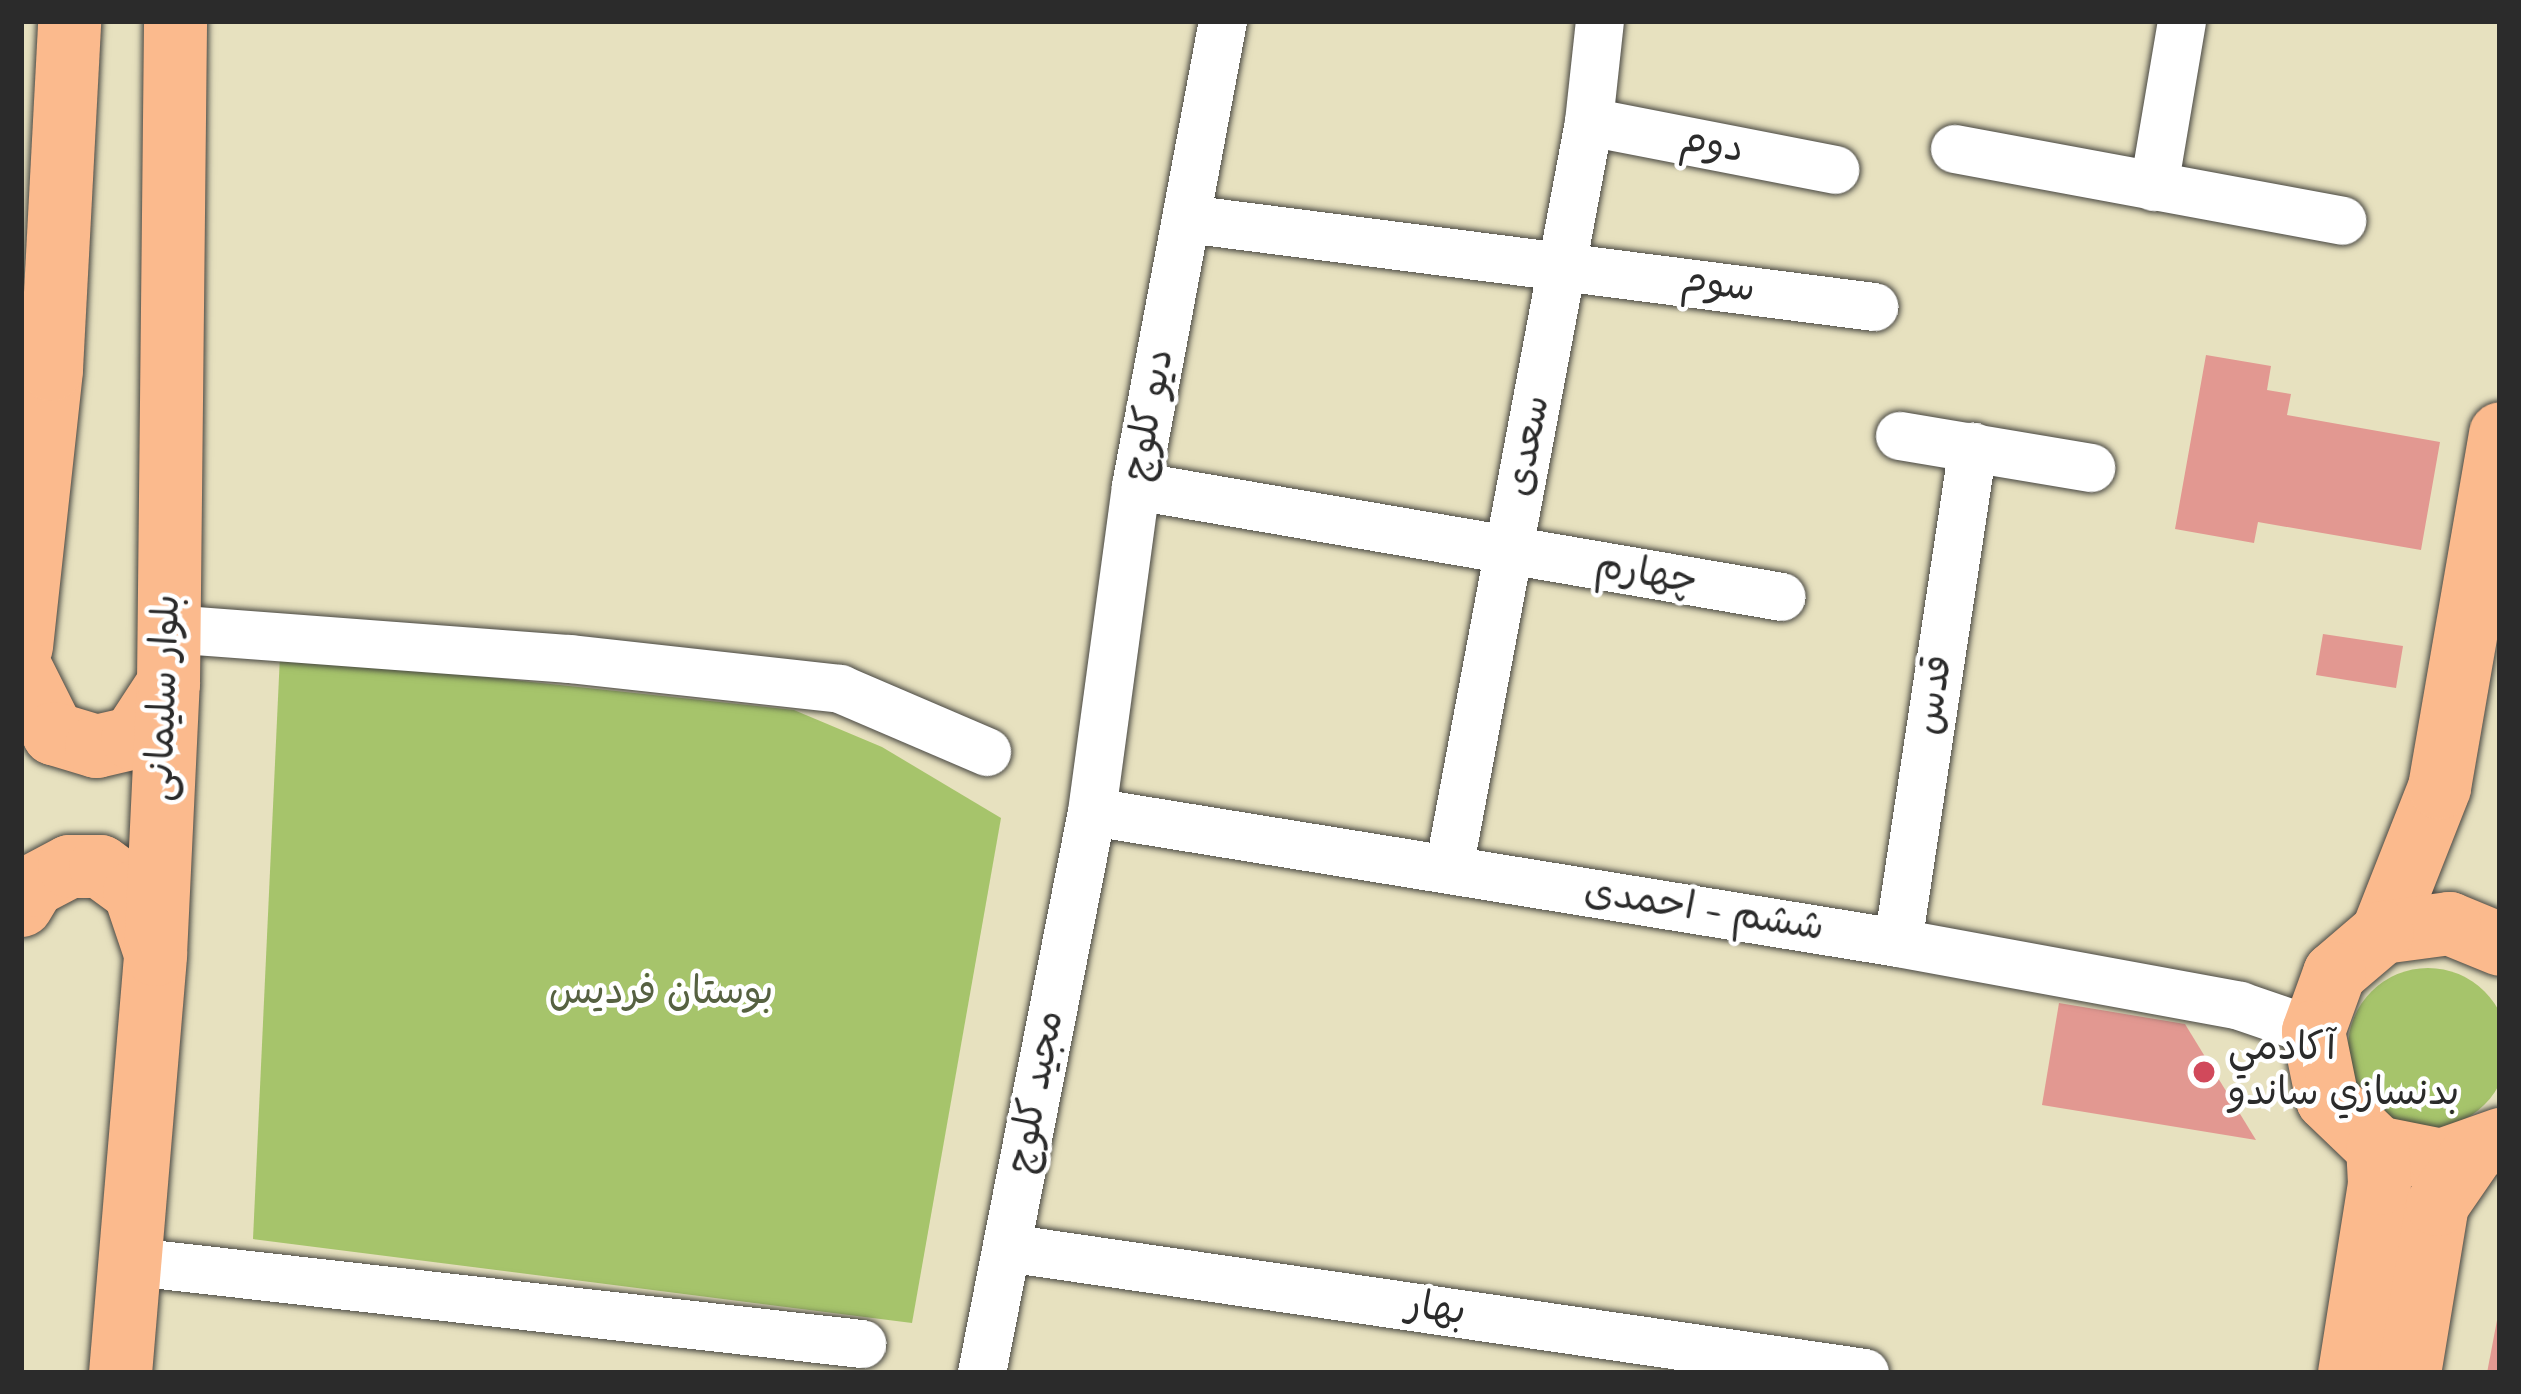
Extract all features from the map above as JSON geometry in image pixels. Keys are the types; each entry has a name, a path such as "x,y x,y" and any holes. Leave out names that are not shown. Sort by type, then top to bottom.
{"main road":[{"path":"21,646 51,369 68,21"},
{"name":"بلوار سلیمانی","path":"120,1373 125,1261 155,954 169,656 166,374 176,21"},
{"path":"2486,1146 2441,1160 2377,1147 2327,1099 2313,1031 2334,973 2382,932 2438,787 2500,434"},
{"path":"21,669 53,733 96,746 132,738 169,656"},
{"path":"21,905 33,885 69,866 100,866 134,890 155,954"},
{"path":"2382,932 2449,923 2500,944"},
{"path":"2409,1373 2437,1204 2486,1146"},
{"path":"2349,1373 2379,1183 2377,1147"}],"street":[{"name":"دیو کلوچ","path":"1092,812 1136,487 1223,21"},
{"name":"سعدی","path":"1449,868 1563,266 1600,21"},
{"path":"2154,187 2182,21"},
{"name":"دوم","path":"1588,122 1835,170"},
{"path":"1955,149 2342,221"},
{"name":"سوم","path":"1187,219 1874,307"},
{"path":"1900,436 2091,468"},
{"name":"قدس","path":"1898,943 1973,447"},
{"name":"چهارم","path":"1136,487 1782,597"},
{"path":"169,656 570,658 839,689 986,752"},
{"name":"ششم - احمدی","path":"1092,812 1898,943 2240,1006 2313,1031"},
{"name":"مجید کلوچ","path":"982,1373 1092,812"},
{"name":"بهار","path":"1006,1248 1865,1373"},
{"path":"125,1261 862,1345"}],"green space":[{"name":"بوستان فردیس","path":"280,655 794,710 882,747 1001,818 912,1323 253,1239"},
{"path":"2428,968 2458,974 2484,992 2502,1018 2508,1048 2502,1078 2484,1104 2458,1122 2428,1128 2398,1122 2372,1104 2354,1078 2348,1048 2354,1018 2372,992 2398,974"}],"building":[{"path":"2206,355 2271,366 2267,390 2291,394 2287,415 2440,442 2421,550 2258,522 2254,543 2175,529"},
{"path":"2323,634 2403,646 2396,688 2316,675"},
{"path":"2059,1003 2185,1024 2256,1140 2042,1105"},
{"path":"2498,1315 2500,1373 2487,1373"}],"place":[{"name":"آكادمي بدنسازي ساندو","path":"2204,1072"}]}
